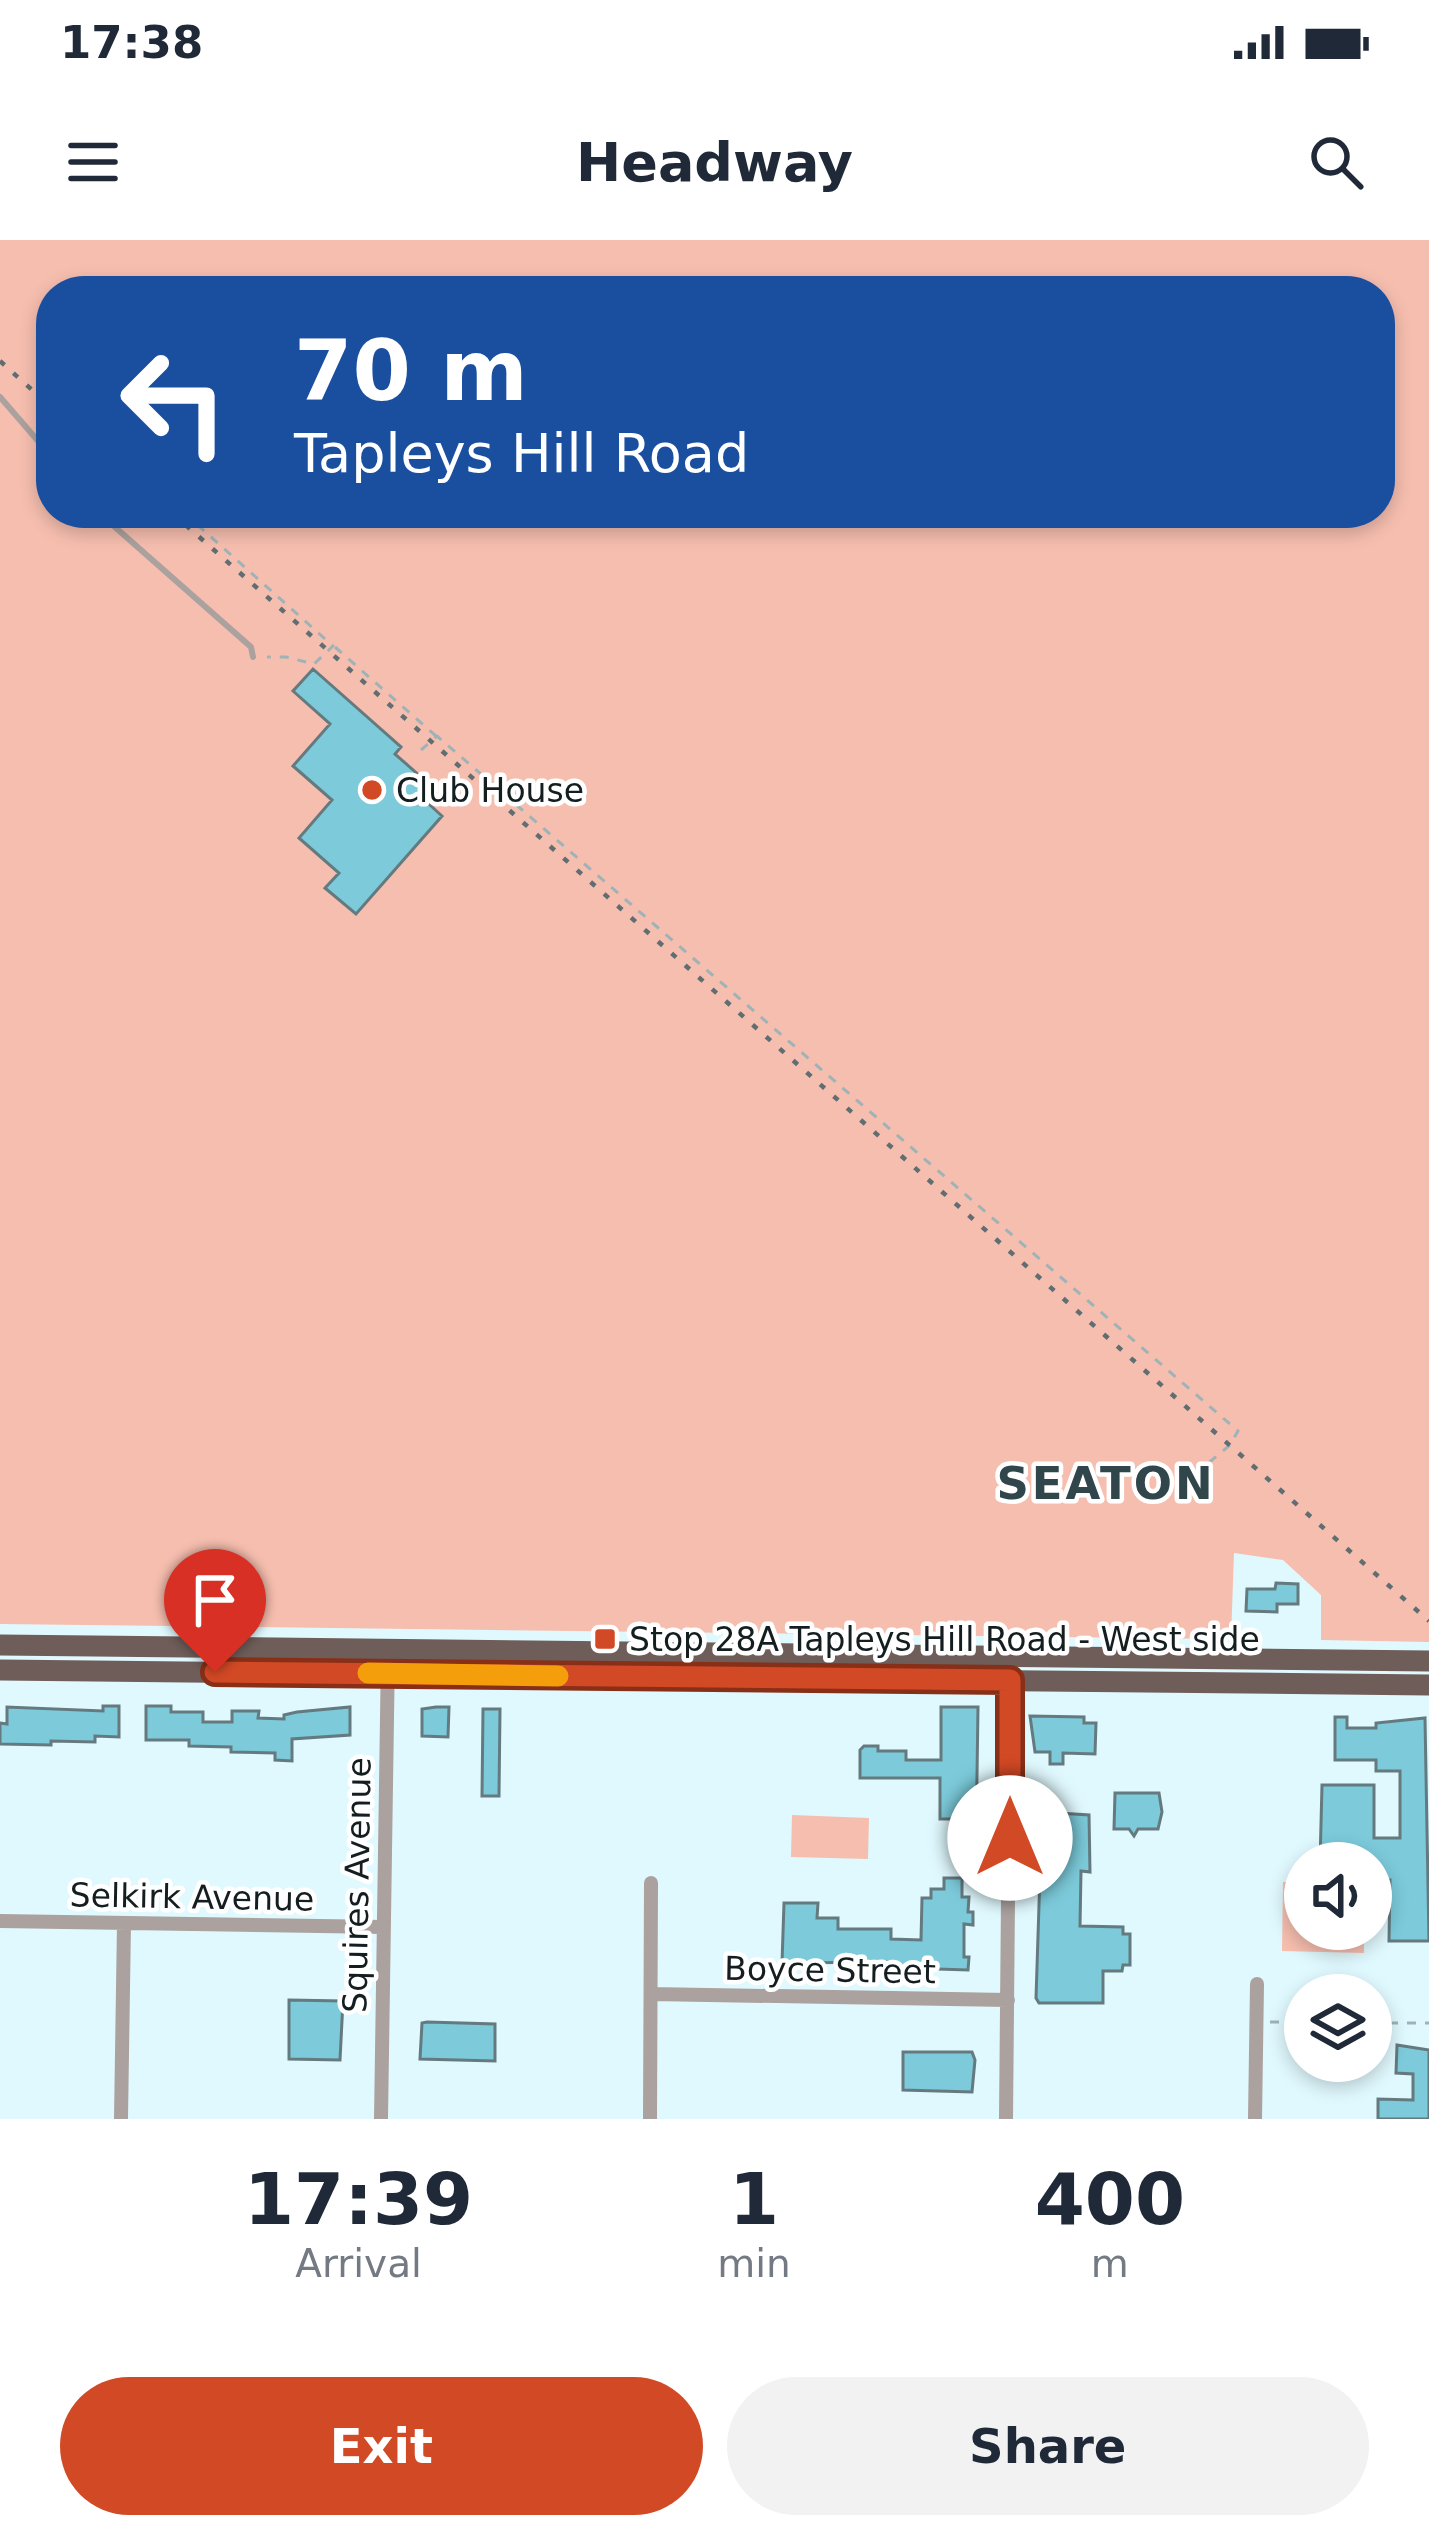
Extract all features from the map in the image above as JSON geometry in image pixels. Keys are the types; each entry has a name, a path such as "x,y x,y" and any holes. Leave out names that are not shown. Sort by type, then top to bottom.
{"main road":[{"path":"0,1645 1010,1680 1429,1684"},
{"path":"0,1670 388,1662 1429,1661"}],"street":[{"name":"Squires Avenue","path":"381,2119 388,1662"},
{"path":"1006,2119 1010,1680"},
{"path":"650,2119 651,1883"},
{"name":"Selkirk Avenue","path":"0,1921 384,1927"},
{"path":"122,2119 124,1923"},
{"path":"1255,2119 1257,1984"},
{"name":"Boyce Street","path":"650,1994 1009,2000"}],"lane":[{"path":"0,397 36,439"},
{"path":"116,528 251,647 253,657"}],"path":[{"path":"201,528 1238,1431 1230,1445 1200,1470"},
{"path":"253,657 286,657 314,664 333,646"},
{"path":"421,750 436,736"},
{"path":"1256,2022 1284,2022"},
{"path":"1392,2023 1429,2023"}],"shaded area":[{"path":"0,240 1429,240 1429,1642 1321,1640 1321,1595 1283,1560 1234,1553 1231,1639 0,1624"},
{"path":"792,1815 869,1818 868,1859 791,1857"},
{"path":"1284,1882 1284,1950 1364,1953 1282,1951"}],"building":[{"name":"Club House","path":"313,669 401,747 395,754 429,784 419,795 442,816 356,914 325,888 339,873 299,838 332,800 293,766 330,724 293,691"},
{"path":"1276,1583 1298,1584 1298,1604 1277,1604 1277,1612 1246,1611 1247,1589 1275,1589"},
{"path":"103,1706 119,1706 119,1737 51,1741 51,1745 0,1744 0,1723 7,1724 7,1707 103,1711"},
{"path":"146,1706 203,1712 203,1722 232,1722 232,1711 259,1711 258,1718 284,1719 297,1712 350,1707 350,1735 292,1739 292,1761 275,1760 275,1753 189,1746 189,1740 146,1740"},
{"path":"449,1707 448,1737 422,1736 422,1709"},
{"path":"941,1707 978,1707 976,1843 981,1867 957,1867 958,1819 940,1819 940,1778 860,1778 864,1746 906,1751 906,1760 941,1760"},
{"path":"483,1709 500,1709 499,1796 482,1796"},
{"path":"1030,1716 1084,1717 1084,1723 1096,1723 1095,1754 1063,1753 1063,1764 1050,1764 1050,1752 1035,1752"},
{"path":"1335,1717 1347,1717 1347,1728 1376,1728 1376,1723 1425,1718 1429,1941 1392,1941 1392,1842 1321,1842 1322,1785 1374,1785 1374,1838 1400,1838 1400,1771 1376,1771 1376,1760 1335,1760"},
{"path":"1115,1793 1159,1793 1158,1829 1138,1829 1134,1836 1129,1829 1114,1829"},
{"path":"1042,1812 1089,1815 1090,1872 1081,1871 1080,1926 1123,1927 1123,1934 1130,1934 1130,1965 1123,1965 1122,1971 1103,1971 1103,2003 1039,2003 1036,1998"},
{"path":"944,1878 962,1878 962,1897 969,1897 968,1912 973,1912 973,1925 964,1924 968,1970 906,1968 894,1962 782,1963 784,1903 818,1903 817,1918 838,1918 838,1929 891,1929 891,1939 921,1940 922,1898 931,1898 931,1889 944,1889"},
{"path":"289,2000 343,2001 340,2060 289,2059"},
{"path":"422,2023 495,2024 495,2061 420,2059"},
{"path":"1397,2045 1429,2050 1429,2119 1378,2119 1378,2099 1413,2100 1413,2074 1396,2073"},
{"path":"903,2052 972,2052 972,2092 903,2090"}],"railway":[{"path":"0,361 36,393"},
{"path":"189,528 1429,1621"}],"slow traffic":[{"path":"368,1673 558,1676"}],"place":[{"name":"Club House","path":"372,790"},
{"name":"Stop 28A Tapleys Hill Road - West side","path":"605,1639"}],"district":[{"name":"SEATON","path":"1106,1483"}],"route":[{"path":"215,1672 1010,1680 1010,1838"}]}
